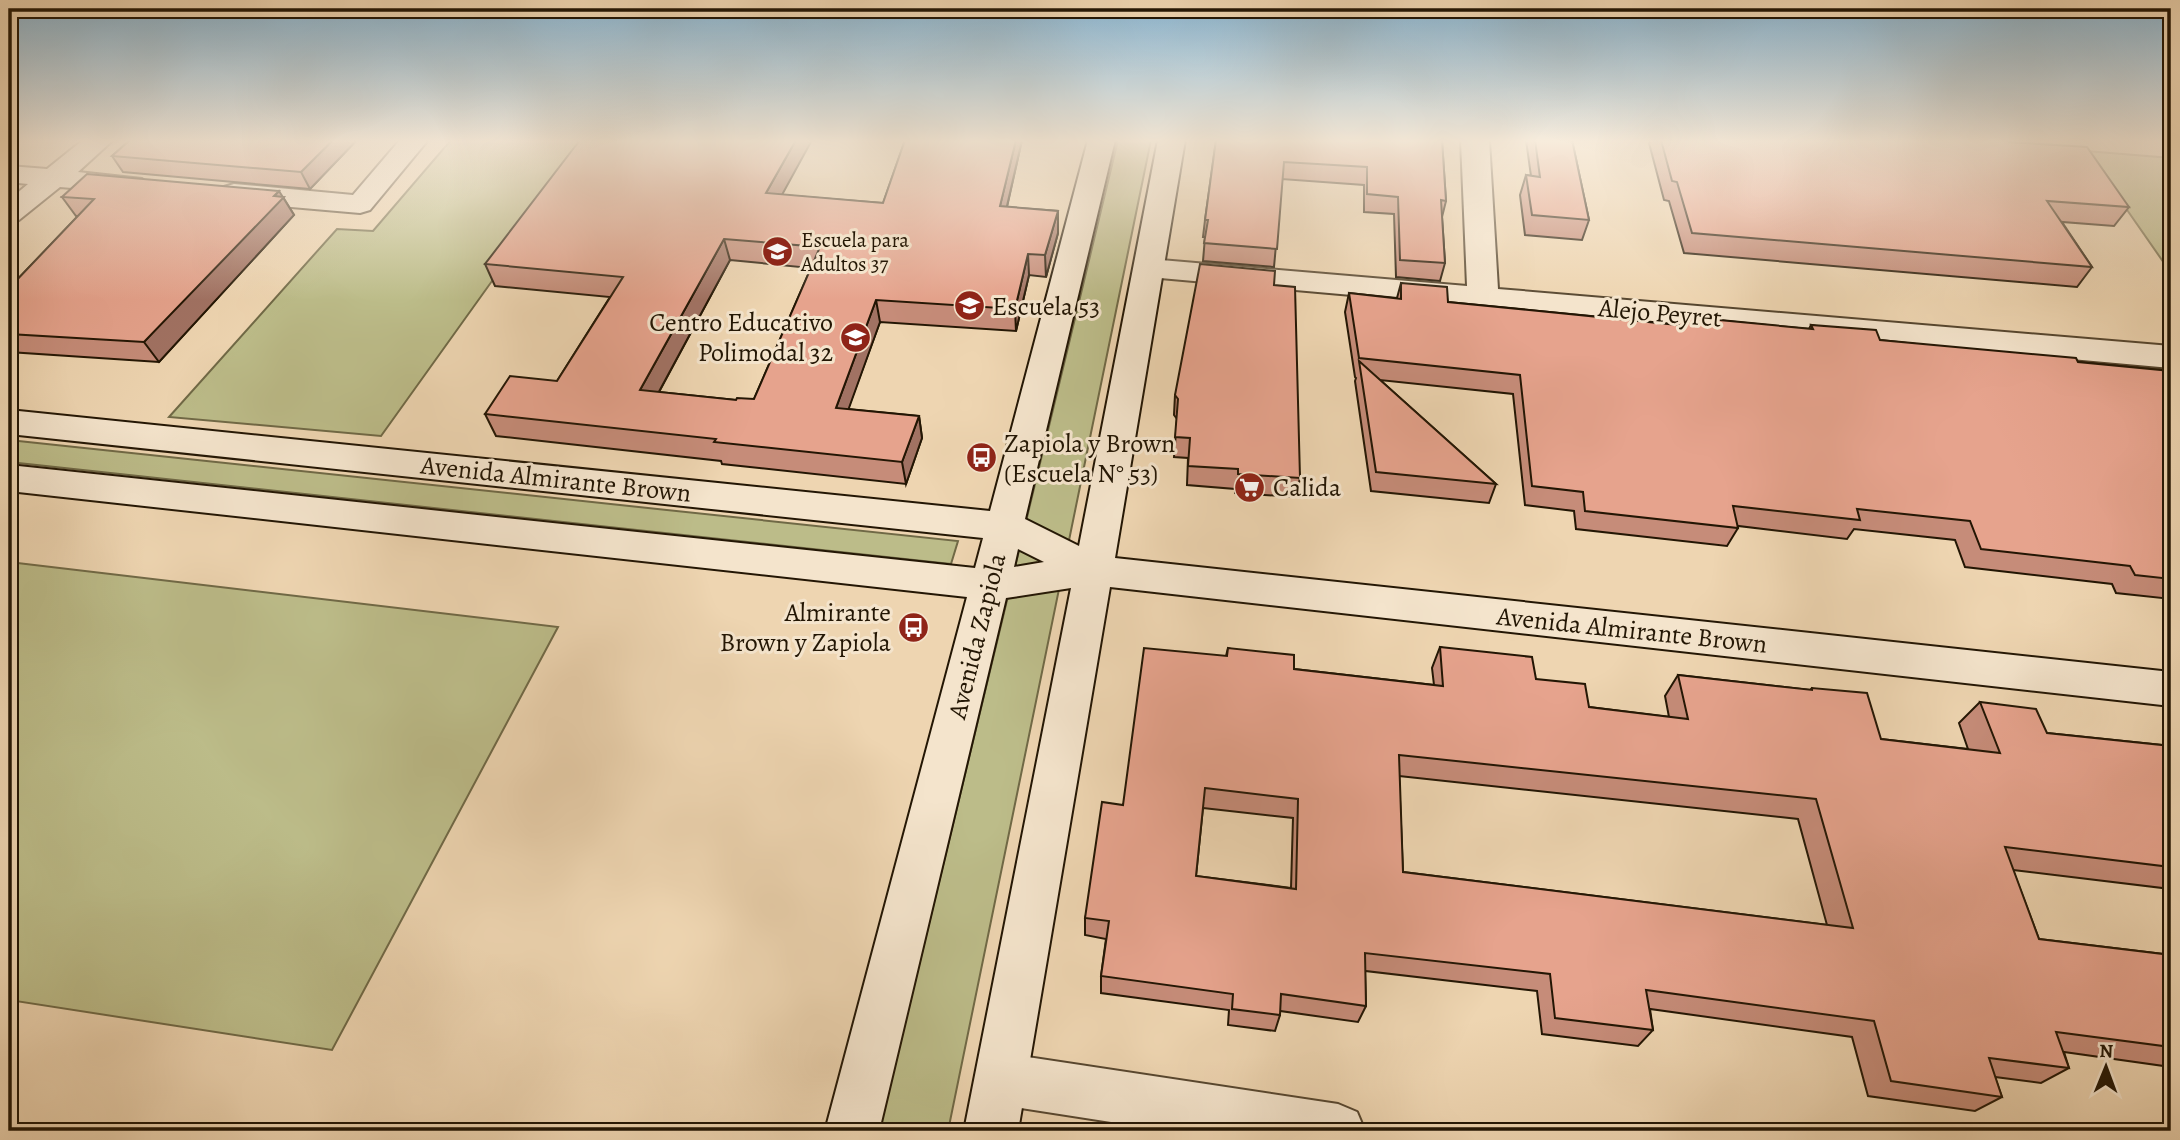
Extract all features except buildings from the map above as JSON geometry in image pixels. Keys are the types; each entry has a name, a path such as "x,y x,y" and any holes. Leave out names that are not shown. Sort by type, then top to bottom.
{"main road":[{"path":"9,214 35,193"},
{"path":"233,193 360,204 369,193"},
{"name":"Avenida Zapiola","path":"852,1131 1089,193"},
{"path":"991,1131 1162,193"},
{"path":"1478,193 1483,298"},
{"name":"Alejo Peyret","path":"1149,268 2171,357"},
{"name":"Avenida Almirante Brown","path":"9,422 1005,526 1093,570"},
{"name":"Avenida Almirante Brown","path":"9,478 990,585 1093,570 2171,689"},
{"path":"1001,1079 1338,1131"}],"green space":[{"path":"405,193 555,193 381,436 169,417 337,229 373,231"},
{"path":"1105,193 1140,193 948,1131 879,1131"},
{"path":"2115,193 2171,193 2171,273"},
{"path":"9,440 958,541 951,564 9,462"},
{"path":"9,562 558,627 332,1050 9,1000"}],"place":[{"name":"Escuela para Adultos 37","path":"778,252"},
{"name":"Escuela 53","path":"969,306"},
{"name":"Centro Educativo Polimodal 32","path":"856,337"},
{"name":"Zapiola y Brown (Escuela N° 53)","path":"981,458"},
{"name":"Calida","path":"1250,487"},
{"name":"Almirante Brown y Zapiola","path":"914,627"}]}
